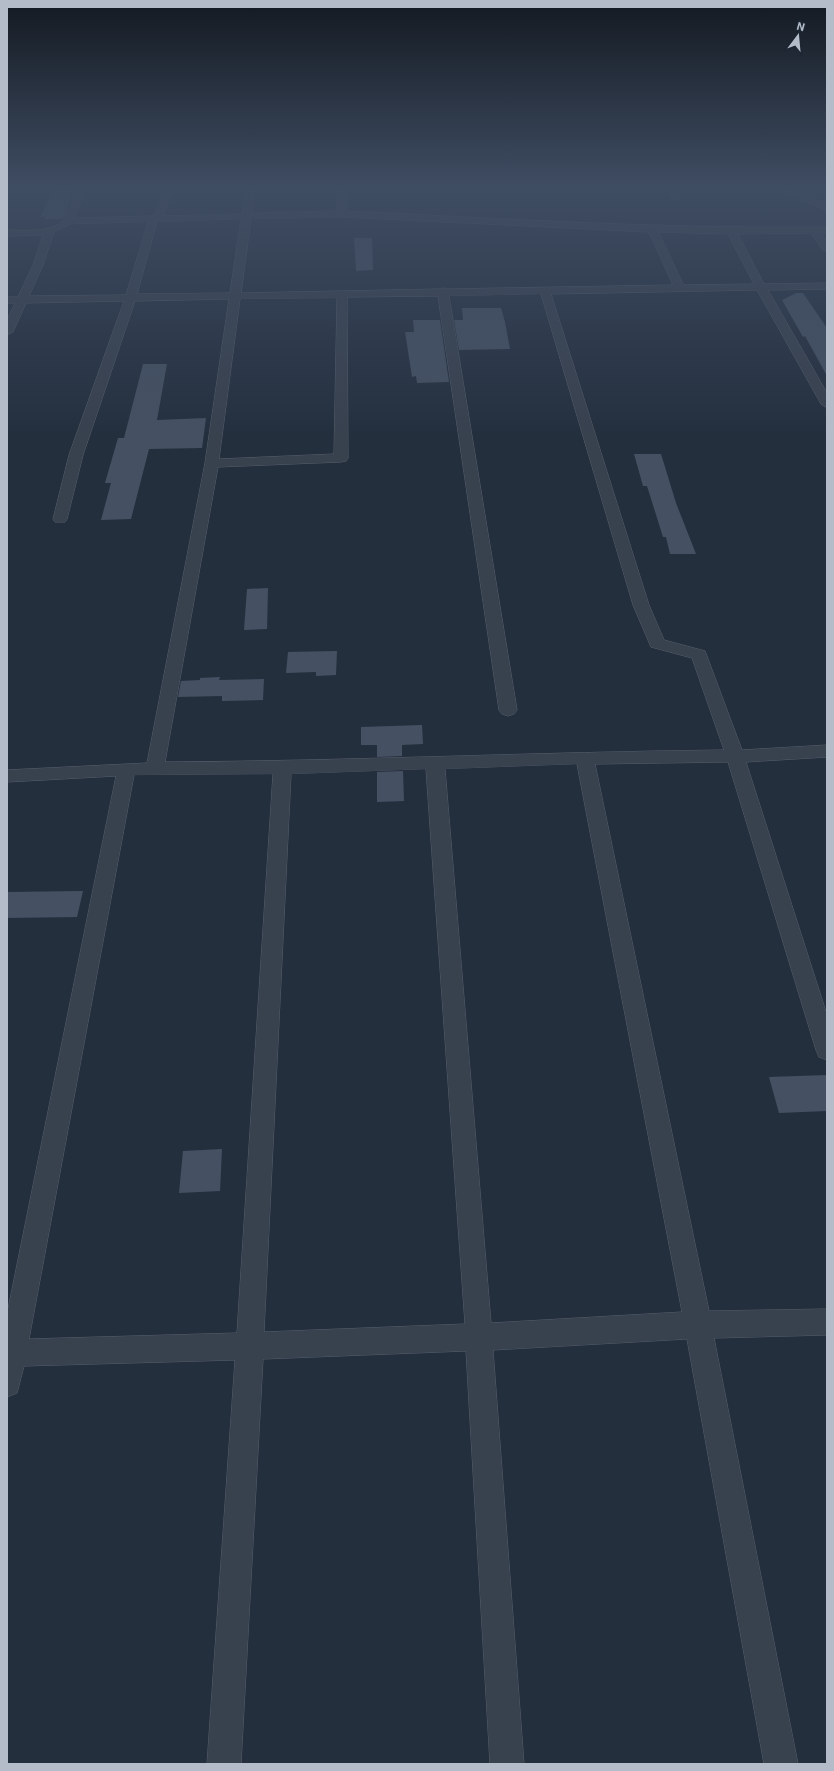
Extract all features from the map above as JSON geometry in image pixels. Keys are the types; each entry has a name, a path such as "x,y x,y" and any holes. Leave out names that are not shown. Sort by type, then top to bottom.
{"street":[{"path":"7,332 35,271"},
{"path":"60,519 76,455 131,298 139,271"},
{"path":"155,769 212,463 239,271"},
{"path":"672,271 680,289"},
{"path":"753,271 827,404"},
{"path":"7,300 443,291 545,291 827,286"},
{"path":"443,291 508,710"},
{"path":"545,291 640,606 657,643 699,654 735,756 827,1050"},
{"path":"212,463 341,458 342,294"},
{"path":"7,776 126,769 282,768 585,758 735,756 827,751"},
{"path":"585,758 698,1325 780,1764"},
{"path":"435,764 479,1337 507,1764"},
{"path":"224,1764 250,1346 282,768"},
{"path":"7,1384 10,1353 126,769"},
{"path":"10,1353 250,1346 479,1337 698,1325 827,1322"}],"building":[{"path":"796,293 803,293 827,328 827,376 805,336 803,337 782,300"},
{"path":"462,308 501,308 510,349 459,350 454,320 463,320"},
{"path":"413,320 440,320 449,382 417,383 416,376 412,377 405,332 414,332"},
{"path":"143,364 167,364 157,420 206,418 202,448 149,449 131,519 101,520 111,483 105,483 118,438 124,438"},
{"path":"634,454 661,454 676,503 696,554 670,554 666,537 663,537 647,486 643,486"},
{"path":"268,588 267,629 244,630 247,589"},
{"path":"337,651 336,675 316,676 316,672 286,673 288,652"},
{"path":"220,677 219,680 264,679 263,700 222,701 222,696 178,697 181,681"},
{"path":"422,725 423,744 402,745 402,756 377,757 377,745 361,745 361,727"},
{"path":"403,771 404,801 377,802 377,772"},
{"path":"83,891 77,917 7,918 7,892"},
{"path":"827,1075 827,1111 779,1113 769,1077"},
{"path":"222,1149 220,1191 179,1193 183,1151"}]}
